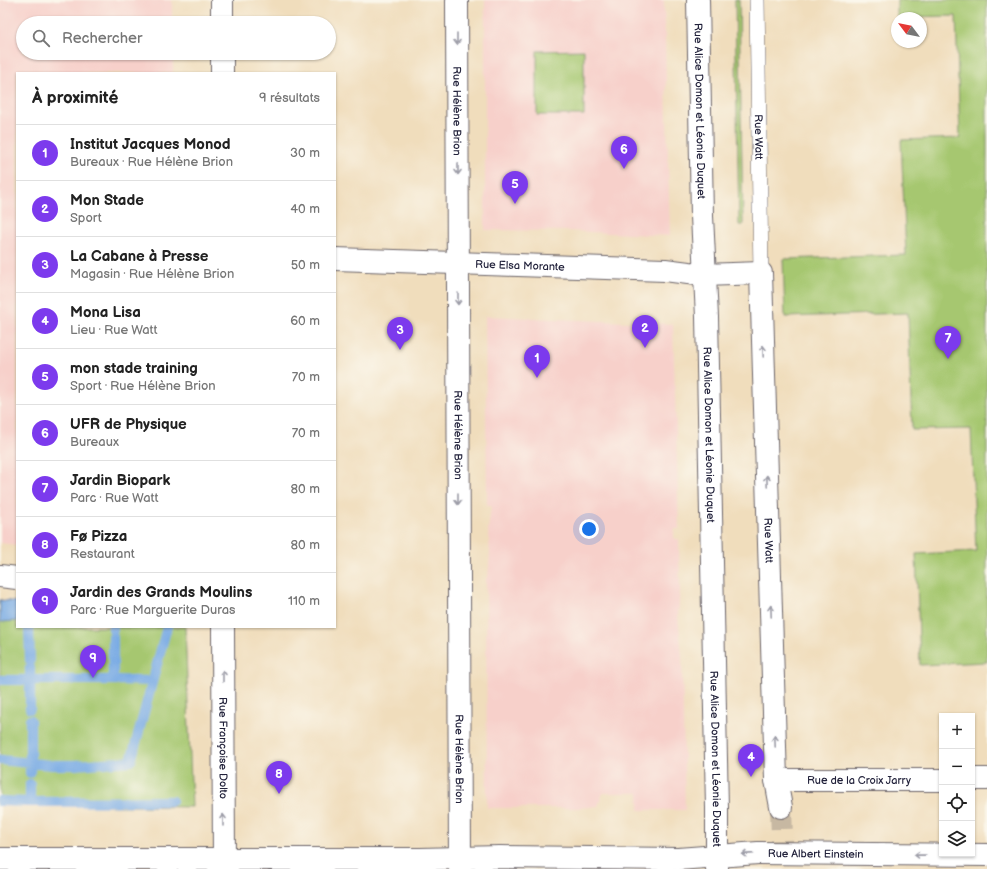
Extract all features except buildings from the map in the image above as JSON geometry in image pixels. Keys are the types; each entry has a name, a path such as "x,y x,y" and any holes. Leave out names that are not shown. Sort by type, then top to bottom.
{"street":[{"path":"222,0 222,16"},
{"name":"Rue Hélène Brion","path":"456,0 460,863"},
{"name":"Rue Alice Domon et Léonie Duquet","path":"698,0 702,216 707,317 717,862"},
{"path":"222,60 222,72"},
{"name":"Rue Elsa Morante","path":"336,259 665,270 704,274"},
{"path":"704,274 761,273"},
{"name":"Rue Watt","path":"761,273 776,780 781,807"},
{"path":"0,576 16,578"},
{"name":"Rue Françoise Dolto","path":"223,628 224,864"},
{"path":"975,779 987,779"},
{"name":"Rue de la Croix Jarry","path":"776,780 939,780"},
{"name":"Rue Albert Einstein","path":"0,859 81,864 224,864 420,859 460,863 500,857 678,859 717,862 758,853 987,855"}],"lane":[{"name":"Rue Watt","path":"757,0 761,273"}],"shaded area":[{"path":"0,0 172,0 172,16 16,16 16,60 173,60 173,72 16,72 16,545 0,543"},
{"path":"485,0 664,0 670,236 569,231 485,230"},
{"path":"485,316 673,324 679,529 674,529 674,539 679,539 680,591 678,615 682,655 685,810 639,810 639,793 603,793 598,806 580,808 487,808 486,578 488,578 490,553 488,530 491,506 487,506"}],"green space":[{"path":"735,0 739,0 743,225 739,225"},
{"path":"897,0 987,0 987,662 920,665 916,554 976,551 971,429 912,430 908,313 785,317 783,259 906,255 901,140 960,138 956,16 927,16 927,12 897,12"},
{"path":"584,50 584,115 537,115 537,51"},
{"path":"0,600 16,602 16,628 185,628 192,807 0,804"}],"water":[{"path":"0,600 16,602 16,621 0,622"}],"waterway":[{"path":"29,628 30,660"},
{"path":"0,760 52,765 131,761 167,628"},
{"path":"0,680 113,680 113,637"},
{"path":"30,668 30,709"},
{"path":"113,680 151,681"},
{"path":"30,720 30,773"},
{"path":"30,784 30,802"},
{"path":"0,801 172,801"}],"tunnel":[{"path":"781,807 783,869"}],"place":[{"name":"UFR de Physique","path":"624,169"},
{"name":"mon stade training","path":"515,204"},
{"name":"Mon Stade","path":"645,348"},
{"name":"La Cabane à Presse","path":"400,350"},
{"name":"Jardin Biopark","path":"948,359"},
{"name":"Institut Jacques Monod","path":"537,378"},
{"name":"Jardin des Grands Moulins","path":"93,678"},
{"name":"Mona Lisa","path":"751,777"},
{"name":"Fø Pizza","path":"279,794"}]}
